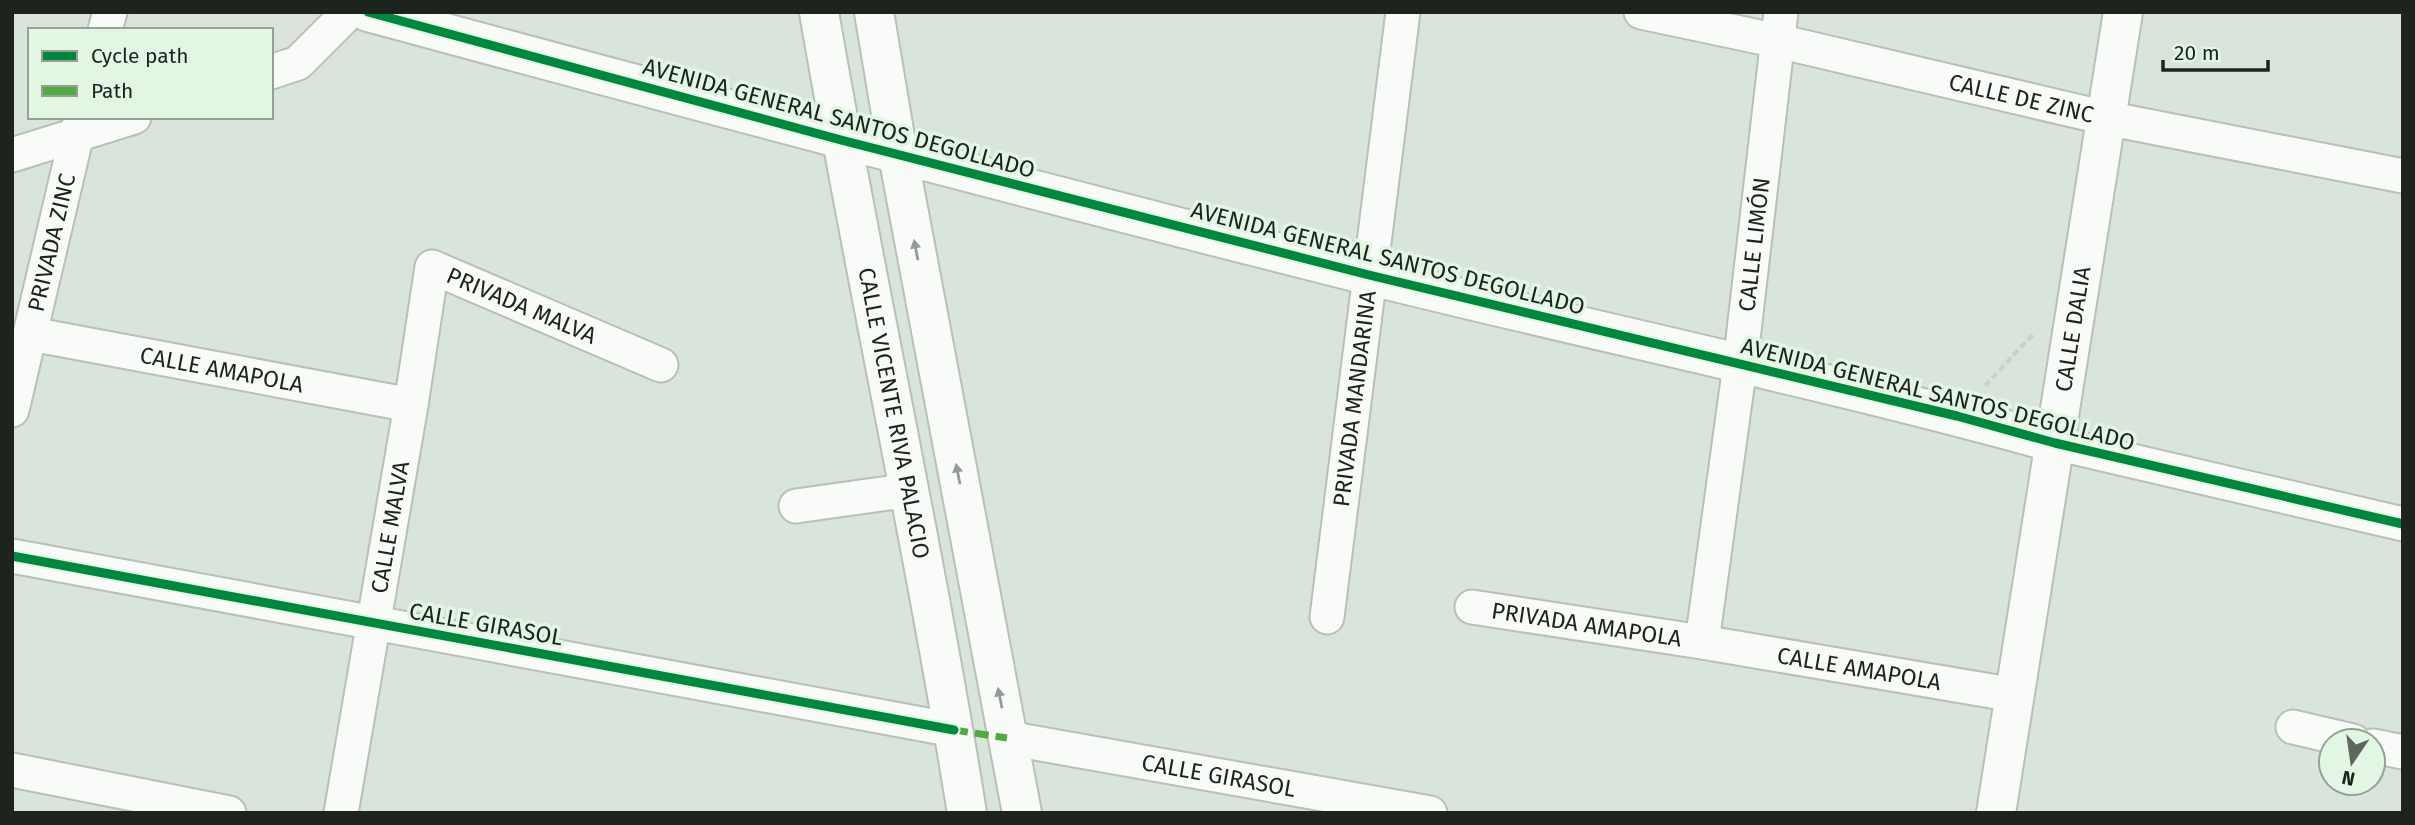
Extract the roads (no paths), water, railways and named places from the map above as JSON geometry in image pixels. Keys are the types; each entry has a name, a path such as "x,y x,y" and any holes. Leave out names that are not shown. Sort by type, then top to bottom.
{"street":[{"path":"284,67 349,12"},
{"name":"AVENIDA GENERAL SANTOS DEGOLLADO","path":"368,12 898,155 1369,275 1956,416 2055,443 2403,524"},
{"name":"CALLE VICENTE RIVA PALACIO","path":"819,12 841,140 910,490 967,813"},
{"path":"874,12 898,155 1022,813"},
{"name":"PRIVADA MANDARINA","path":"1327,617 1403,12"},
{"name":"CALLE DE ZINC","path":"1641,12 1779,26 2106,118 2403,176"},
{"name":"CALLE DALIA","path":"1996,813 2123,12"},
{"name":"CALLE LIMÓN","path":"1702,642 1740,365 1779,26"},
{"path":"12,155 79,127 123,119"},
{"name":"PRIVADA ZINC","path":"12,410 79,127"},
{"name":"PRIVADA MALVA","path":"411,405 432,267 662,365"},
{"name":"CALLE AMAPOLA","path":"31,334 411,405"},
{"name":"CALLE MALVA","path":"341,813 411,405"},
{"path":"796,506 910,490"},
{"name":"CALLE GIRASOL","path":"12,556 954,730"},
{"name":"PRIVADA AMAPOLA","path":"1472,607 1702,642"},
{"name":"CALLE AMAPOLA","path":"1702,642 2015,695"},
{"path":"2293,727 2317,733"},
{"name":"CALLE GIRASOL","path":"1007,738 1430,813"},
{"path":"12,770 229,813"}]}
